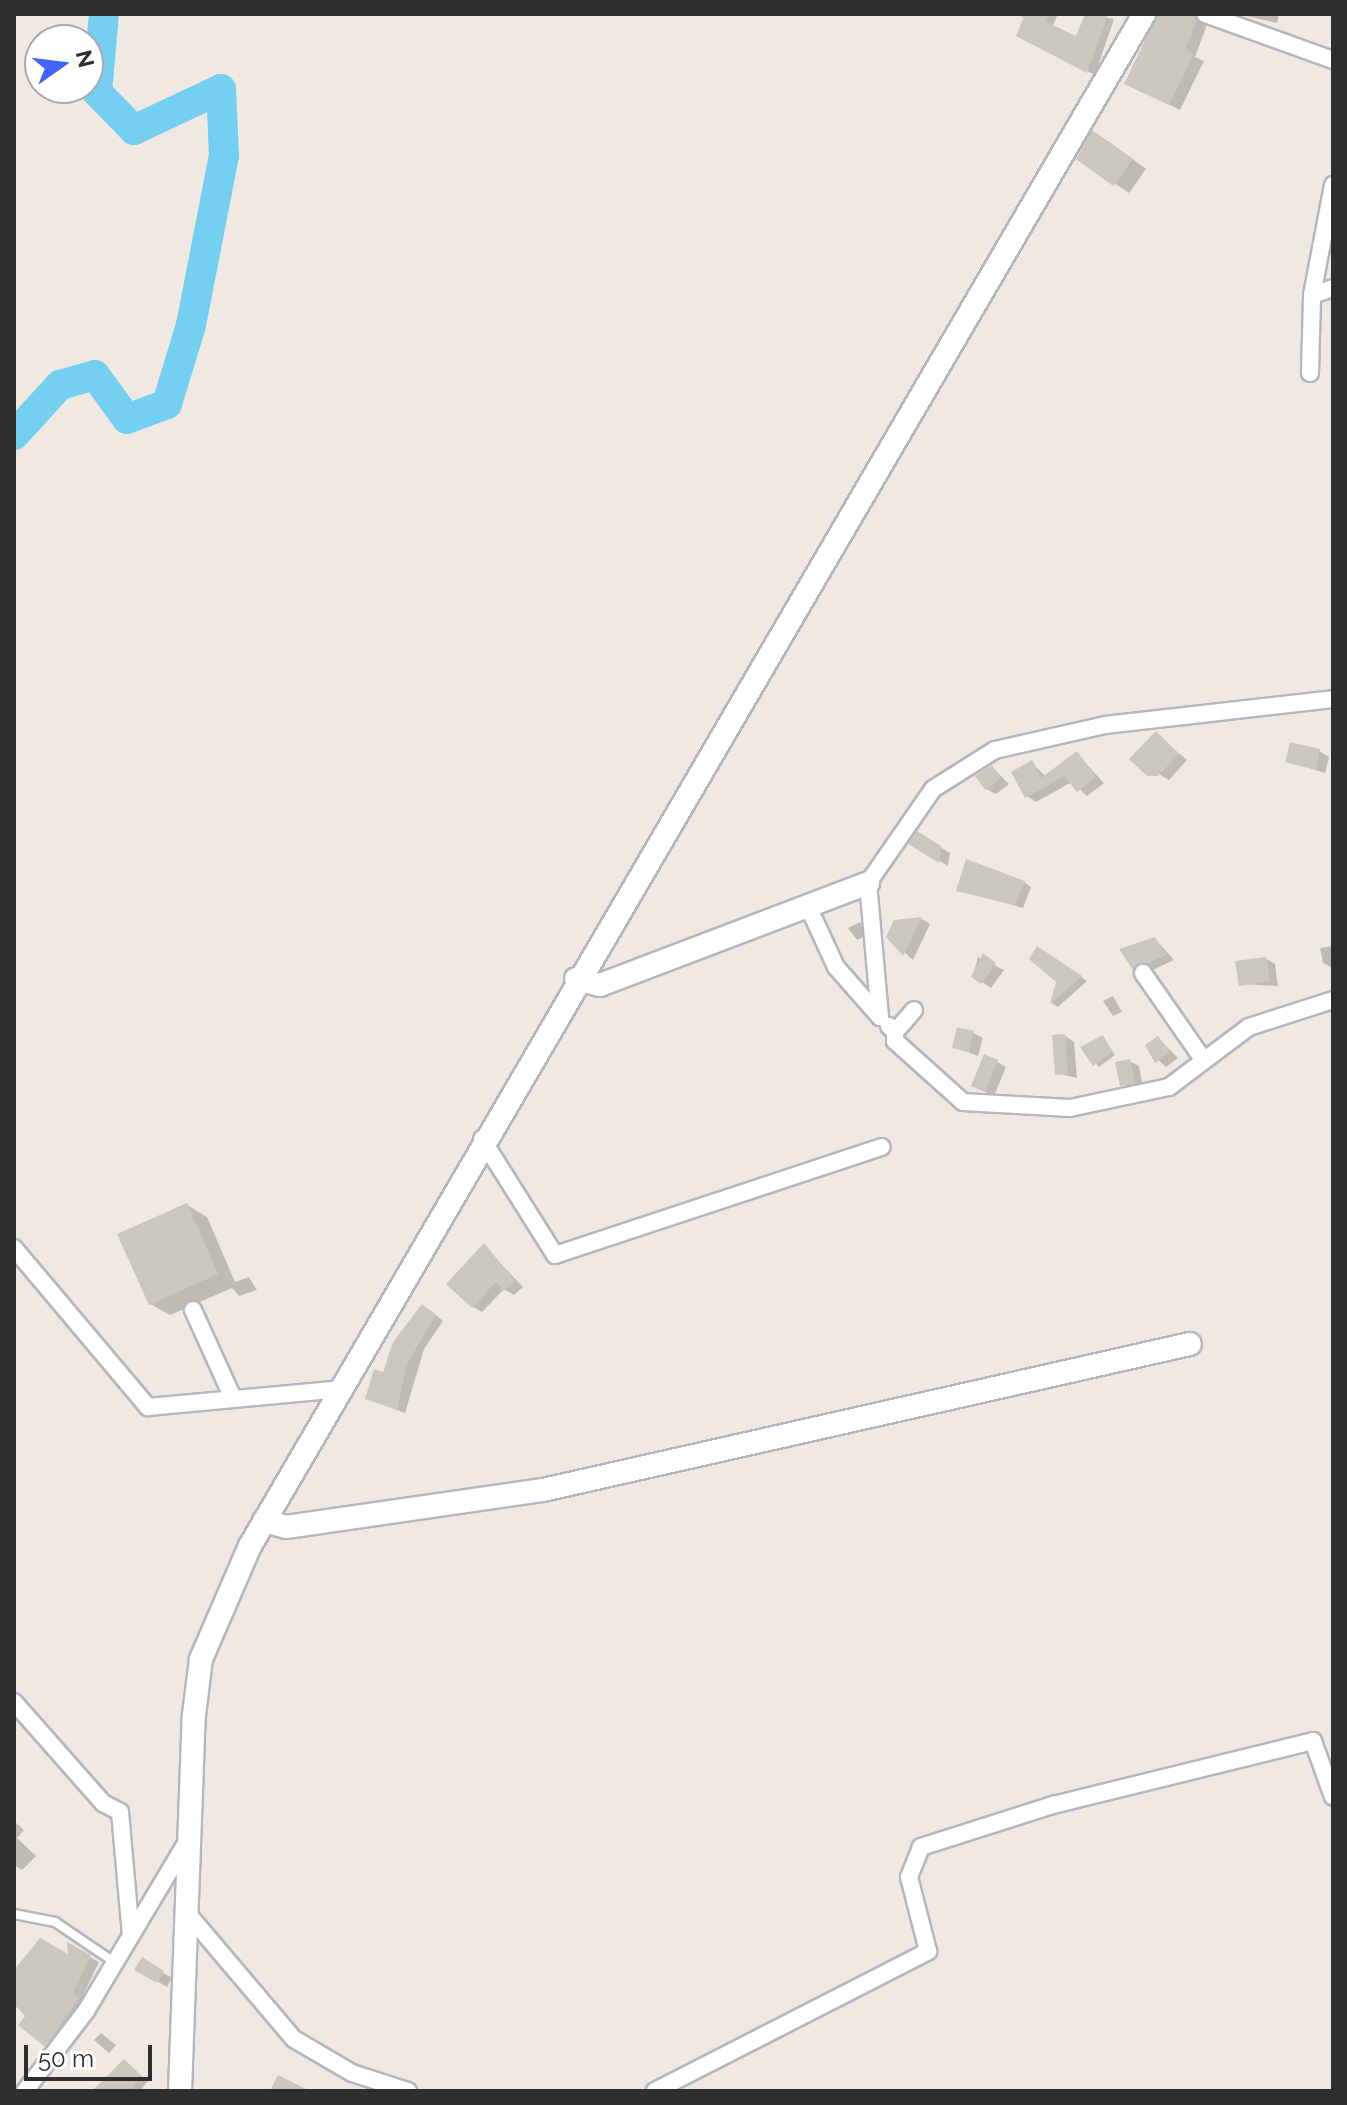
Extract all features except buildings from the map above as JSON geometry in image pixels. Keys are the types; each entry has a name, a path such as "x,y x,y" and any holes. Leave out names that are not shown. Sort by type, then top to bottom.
{"street":[{"path":"180,2091 189,1838 201,1659 264,1521 482,1139 1144,14"},
{"path":"1205,14 1333,60"},
{"path":"1310,373 1312,295 1333,185"},
{"path":"1312,295 1333,288"},
{"path":"576,979 600,985 868,883 933,789 995,750 1119,723 1333,699"},
{"path":"868,883 880,1017"},
{"path":"807,904 836,967 895,1032"},
{"path":"1143,973 1202,1058"},
{"path":"914,1010 895,1032 895,1041 963,1102 1070,1108 1115,1102 1169,1087 1202,1058 1249,1027 1333,1000"},
{"path":"482,1139 555,1255 882,1147"},
{"path":"14,1248 148,1407 341,1389"},
{"path":"193,1310 233,1398"},
{"path":"264,1521 286,1527 543,1490 1190,1344"},
{"path":"14,1702 103,1803 120,1812 131,1936"},
{"path":"655,2091 928,1951 909,1877 921,1847 1053,1805 1313,1741 1333,1797"},
{"path":"25,2091 131,1936 189,1838"},
{"path":"187,1913 294,2039 352,2073 408,2091"}],"lane":[{"path":"14,1914 55,1922 114,1962"}],"waterway":[{"path":"14,435 60,385 95,375 127,419 167,404 191,325 224,155 221,89 134,130 97,92 104,14"}]}
